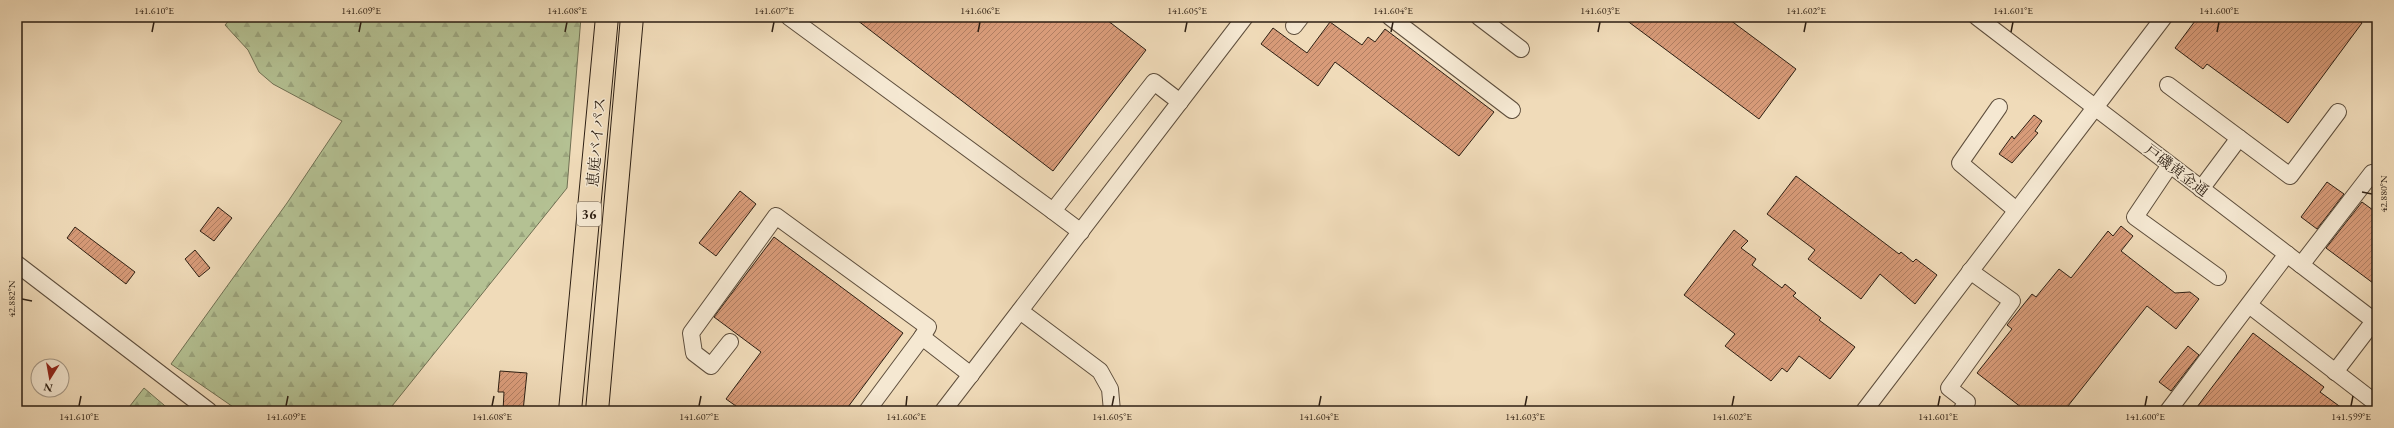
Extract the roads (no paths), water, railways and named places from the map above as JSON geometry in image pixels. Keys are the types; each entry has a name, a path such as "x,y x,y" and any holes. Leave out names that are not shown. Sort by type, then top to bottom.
{"highway":[{"name":"恵庭バイパス","path":"570,411 607,17"},
{"name":"恵庭バイパス","path":"597,411 632,17"}],"street":[{"path":"789,17 1081,232"},
{"path":"943,411 1245,17"},
{"path":"1390,17 1512,110"},
{"path":"1479,17 1521,49"},
{"name":"戸磯黄金通","path":"1978,17 2094,108 2376,322"},
{"path":"1864,411 2164,17"},
{"path":"1053,211 1154,82 1180,102"},
{"path":"2168,85 2290,176 2338,112"},
{"path":"1999,107 1960,163 2016,210"},
{"path":"2201,189 2239,138"},
{"path":"2170,165 2134,216 2218,277"},
{"path":"2301,264 2372,173 2377,177"},
{"path":"730,342 711,366 694,353 691,333 776,216 928,327 867,411"},
{"path":"2168,411 2287,254"},
{"path":"17,264 209,411"},
{"path":"1960,411 1967,402 1949,388 2012,302 1970,271"},
{"path":"2249,305 2377,404"},
{"path":"1020,311 1100,371 1110,389 1112,411"},
{"path":"2335,372 2376,322"},
{"path":"922,337 971,375"}]}
